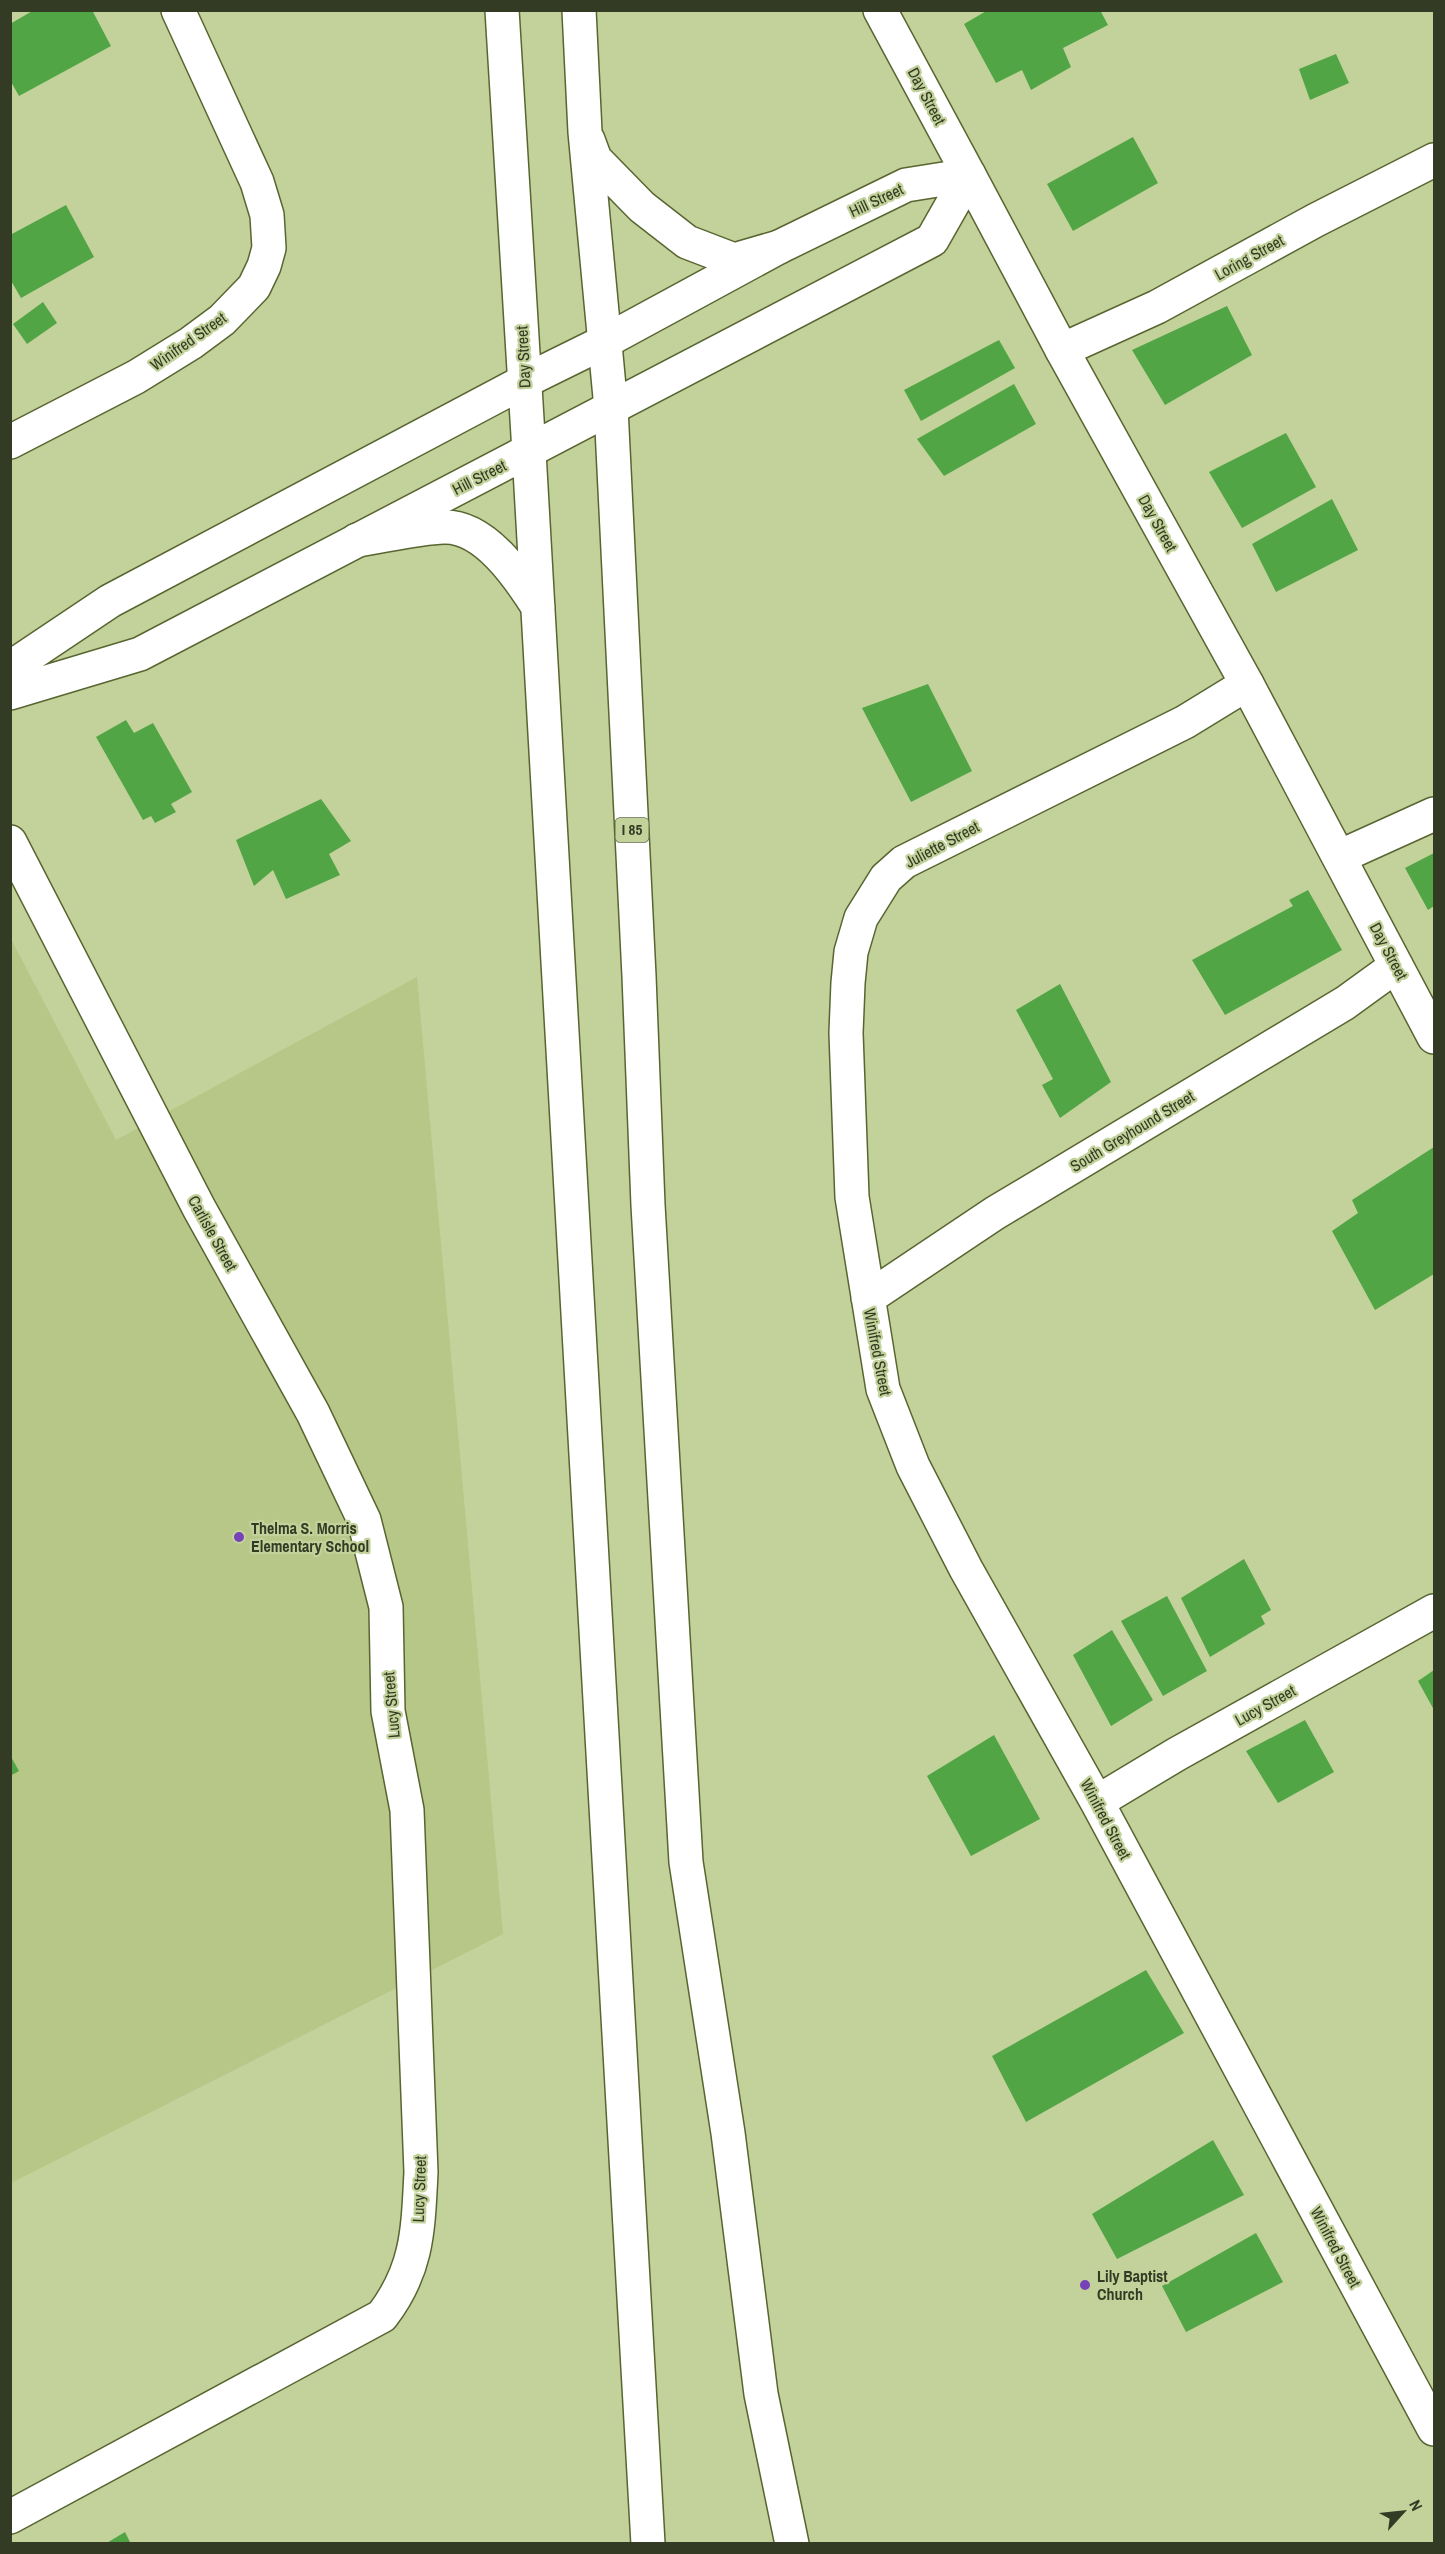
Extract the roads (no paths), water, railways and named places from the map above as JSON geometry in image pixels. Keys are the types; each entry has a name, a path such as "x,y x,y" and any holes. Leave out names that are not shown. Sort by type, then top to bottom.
{"main road":[{"name":"Winifred Street","path":"10,442 135,377 191,344 222,320 254,287 264,266 269,248 267,215 257,182 178,10"},
{"name":"Day Street","path":"502,10 544,691 648,2544"},
{"path":"579,10 585,132 610,408"},
{"name":"Day Street","path":"880,10 1062,350 1247,684 1434,1037"},
{"path":"585,132 596,159 642,207 687,242 734,260 779,247"},
{"name":"Loring Street","path":"1062,350 1157,307 1316,220 1434,160"},
{"name":"Hill Street","path":"10,668 110,601 525,381 604,342 779,247 906,185 969,175"},
{"name":"Hill Street","path":"10,693 140,654 932,240 969,175"},
{"name":"I 85","path":"610,408 639,976 648,1205 686,1862 728,2133 761,2394 792,2544"},
{"path":"357,540 446,527 475,534 520,578 539,608"},
{"name":"Juliette Street","path":"852,1184 846,1033 851,952 861,918 886,878 903,862 1185,722 1247,684"},
{"path":"1340,857 1434,814"},
{"name":"Carlisle Street","path":"10,842 199,1208 313,1413 344,1474 364,1520 378,1569 386,1607 386,1632"},
{"name":"South Greyhound Street","path":"868,1298 995,1213 1345,1004 1396,966"},
{"name":"Winifred Street","path":"852,1184 883,1389 913,1466 966,1569 1097,1802 1434,2429"},
{"name":"Lucy Street","path":"1097,1802 1177,1754 1434,1611"},
{"name":"Lucy Street","path":"10,2517 382,2316 398,2295 409,2271 418,2225 421,2172 420,2111 407,1810 388,1711 386,1632"}],"place":[{"name":"Thelma S. Morris Elementary School","path":"239,1537"},
{"name":"Lily Baptist Church","path":"1085,2285"}]}
